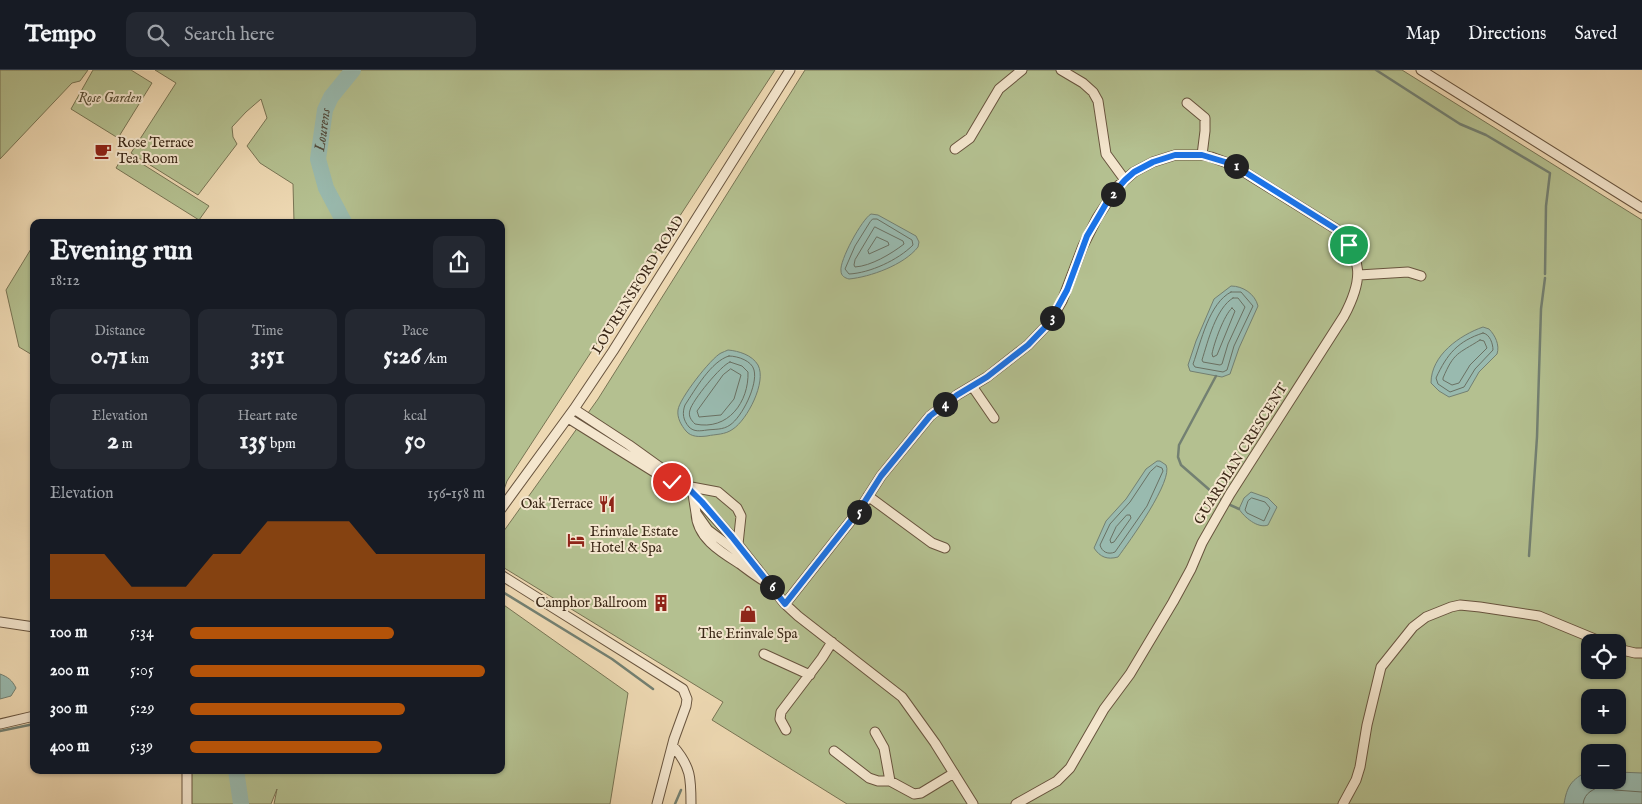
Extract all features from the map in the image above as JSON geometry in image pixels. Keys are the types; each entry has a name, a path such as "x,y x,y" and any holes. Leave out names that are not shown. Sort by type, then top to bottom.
{"street":[{"name":"LOURENSFORD ROAD","path":"505,505 574,410 648,297 790,70"},
{"path":"955,149 970,138 999,89 1022,70"},
{"path":"1061,70 1083,82 1093,92 1098,101 1106,154 1125,180"},
{"path":"1421,70 1642,208"},
{"path":"1187,104 1200,112 1205,118 1202,155"},
{"path":"785,604 842,533 881,476 930,416 957,395 987,377 1028,345 1049,323 1067,290 1087,236 1110,197 1125,180 1144,166 1175,155 1202,155 1232,164 1336,229 1353,253 1359,275 1408,272 1421,276"},
{"name":"GUARDIAN CRESCENT","path":"1016,804 1057,781 1070,768 1104,709 1130,674 1173,602 1191,569 1202,543 1230,494 1344,316 1354,296 1359,275"},
{"path":"972,386 994,418"},
{"path":"574,410 675,477 738,544 785,604 902,697 930,735 972,804"},
{"path":"568,418 672,482 718,492 737,508 742,516 738,544"},
{"path":"693,494 699,527 721,552 770,585"},
{"path":"868,496 932,543 945,548"},
{"path":"696,513 713,534 754,565"},
{"path":"505,577 684,689 687,699 658,804"},
{"path":"1343,804 1353,787 1360,767 1367,725 1381,667 1413,627 1426,617 1451,606 1480,607 1539,616 1583,634"},
{"path":"0,622 30,626"},
{"path":"786,730 781,723 780,715 832,642"},
{"path":"1626,652 1642,653"},
{"path":"764,654 810,675"},
{"path":"0,724 30,717"},
{"path":"874,732 884,748 890,781"},
{"path":"673,746 687,764 691,781 691,804"},
{"path":"834,751 869,778 878,781 890,781 910,793 917,794 954,773"},
{"path":"187,774 187,804"}],"green space":[{"path":"0,70 88,70 80,81 72,83 0,159"},
{"name":"Rose Garden","path":"93,70 131,70 152,83 118,138 71,109"},
{"path":"155,70 775,70 505,487 505,219 294,219 293,184 260,163 247,146 267,118 261,99 232,127 233,137 237,144 198,195 131,153 176,83"},
{"path":"805,70 1402,70 1642,220 1642,804 847,804 712,720 723,702 505,568 505,529 598,399"},
{"path":"125,153 209,206 200,219 197,219 116,168"},
{"path":"30,251 30,354 19,347 6,290"},
{"path":"505,606 628,693 610,804 274,804 277,789 271,804 190,804 188,776 185,774 505,774"}],"water":[{"path":"871,214 878,215 916,236 919,242 918,247 896,265 857,278 846,278 841,273 841,266 847,250 867,217"},
{"path":"1231,286 1240,287 1248,292 1258,306 1239,348 1230,374 1222,377 1190,371 1188,365 1196,341 1214,299"},
{"path":"1483,327 1489,329 1495,337 1498,347 1497,354 1479,372 1468,391 1449,397 1431,383 1432,373 1436,364 1441,355 1456,341"},
{"path":"728,350 745,354 758,365 760,381 754,400 744,418 730,431 704,436 690,434 684,429 679,419 678,410 680,405 689,388 710,362 716,356"},
{"path":"1157,461 1166,465 1167,473 1149,511 1118,557 1107,558 1101,556 1094,548 1106,521 1126,499 1146,469"},
{"path":"1251,492 1268,498 1277,507 1268,525 1256,524 1248,519 1239,509 1244,498"},
{"path":"0,674 10,679 16,688 11,696 0,699"},
{"path":"1626,772 1642,773 1642,804 1564,804 1571,784 1581,775 1581,789 1626,789"}],"waterway":[{"name":"Lourens","path":"342,219 326,188 318,159 325,110 331,97 353,70"},
{"path":"1376,70 1460,124 1486,135 1550,173 1546,206 1545,274"},
{"path":"1529,556 1537,437 1541,309 1545,278"},
{"path":"1216,376 1179,445 1178,457 1181,465 1220,499"},
{"path":"1228,504 1239,509"},
{"path":"505,593 612,659 653,689"},
{"path":"0,731 30,725"},
{"name":"Lourens","path":"237,774 241,804"},
{"path":"675,804 681,790"}],"place":[{"name":"Rose Terrace Tea Room","path":"103,151"},
{"name":"Oak Terrace","path":"607,504"},
{"name":"Erinvale Estate Hotel & Spa","path":"576,540"},
{"name":"Camphor Ballroom","path":"661,603"},
{"name":"The Erinvale Spa","path":"748,614"}],"route":[{"path":"672,482 686,486 702,502 766,578 785,604 860,509 881,476 930,416 957,395 987,377 1028,345 1049,323 1062,301 1087,236 1097,218 1118,186 1134,172 1153,162 1175,155 1202,155 1222,160 1232,164 1336,229 1349,245"}]}
